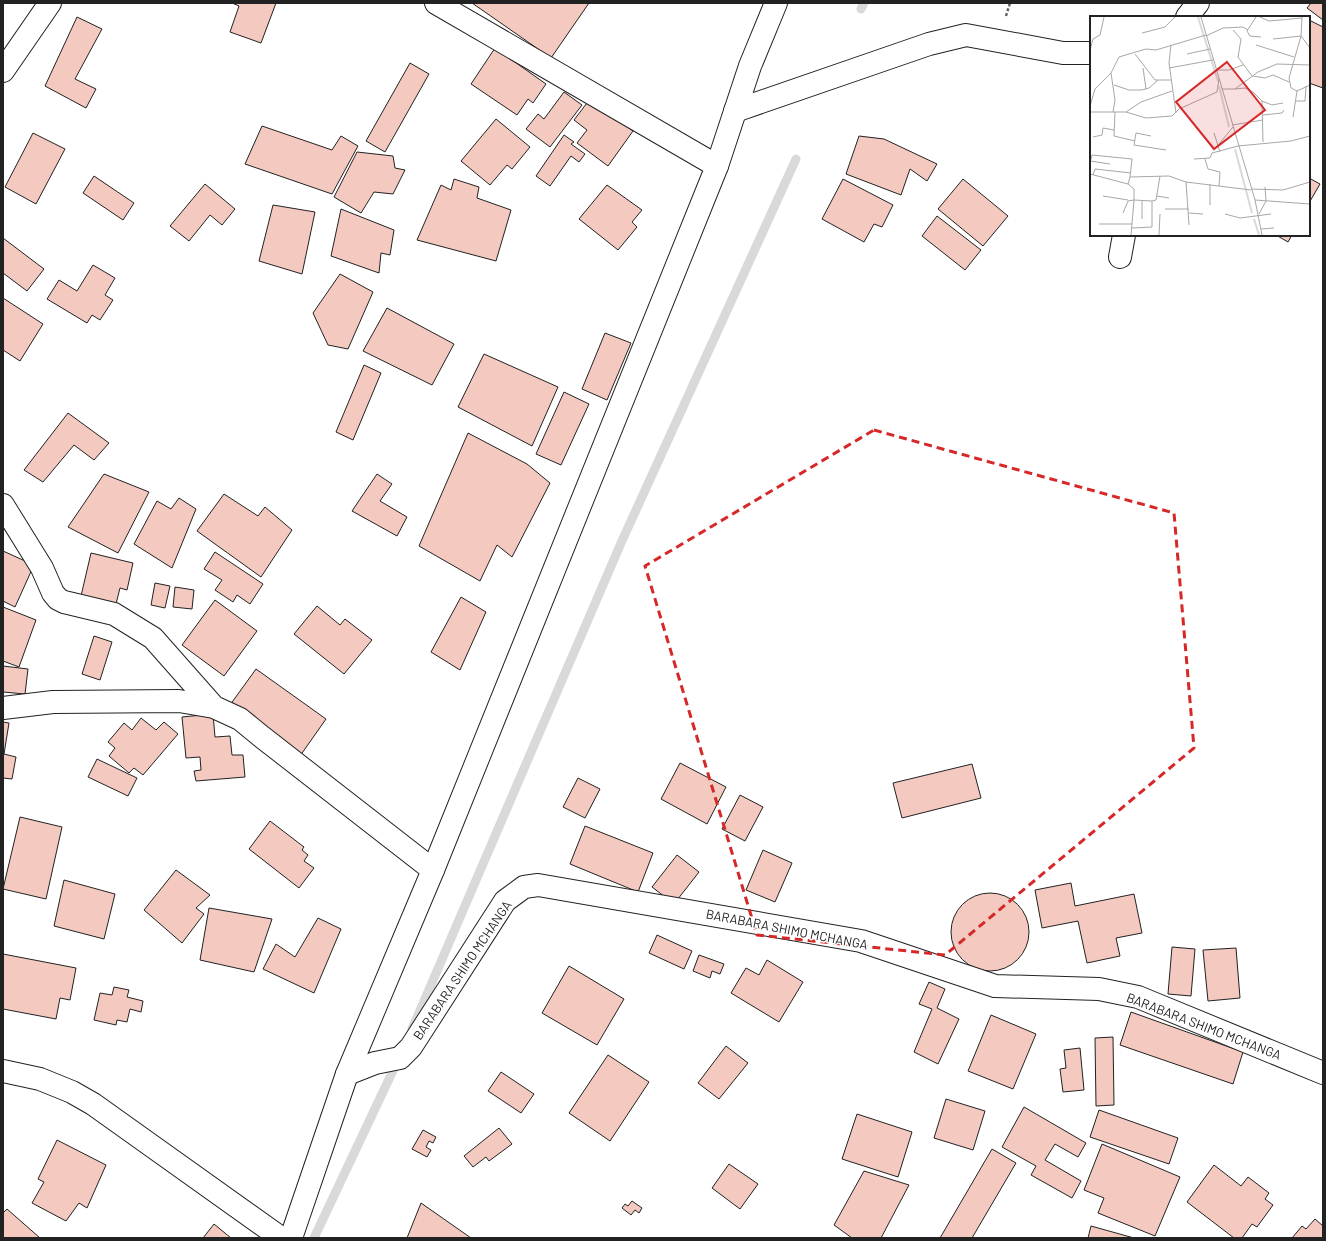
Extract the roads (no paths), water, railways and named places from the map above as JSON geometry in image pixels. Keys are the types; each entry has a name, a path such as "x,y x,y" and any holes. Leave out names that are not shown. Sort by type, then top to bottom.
{"street":[{"path":"3,71 50,3"},
{"path":"436,3 717,166"},
{"path":"291,1238 347,1074 433,870 717,166 750,66 776,3"},
{"path":"1188,16 1198,3"},
{"path":"735,111 929,44 966,36 1063,53 1090,53"},
{"path":"1120,257 1124,236"},
{"path":"3,505 42,568 53,594 58,599 64,602 114,614 152,638 214,707"},
{"path":"3,708 53,702 179,701 214,707 240,719 433,870"},
{"name":"BARABARA SHIMO MCHANGA","path":"347,1074 375,1063 400,1058 411,1046 505,901 524,887 538,885 861,941 995,986 1098,989 1138,997 1323,1073"},
{"path":"3,1071 40,1079 72,1092 93,1104 280,1238"}],"waterway":[{"path":"861,9 864,3"},
{"path":"412,1029 621,543 796,159"},
{"path":"314,1238 398,1060"}]}
